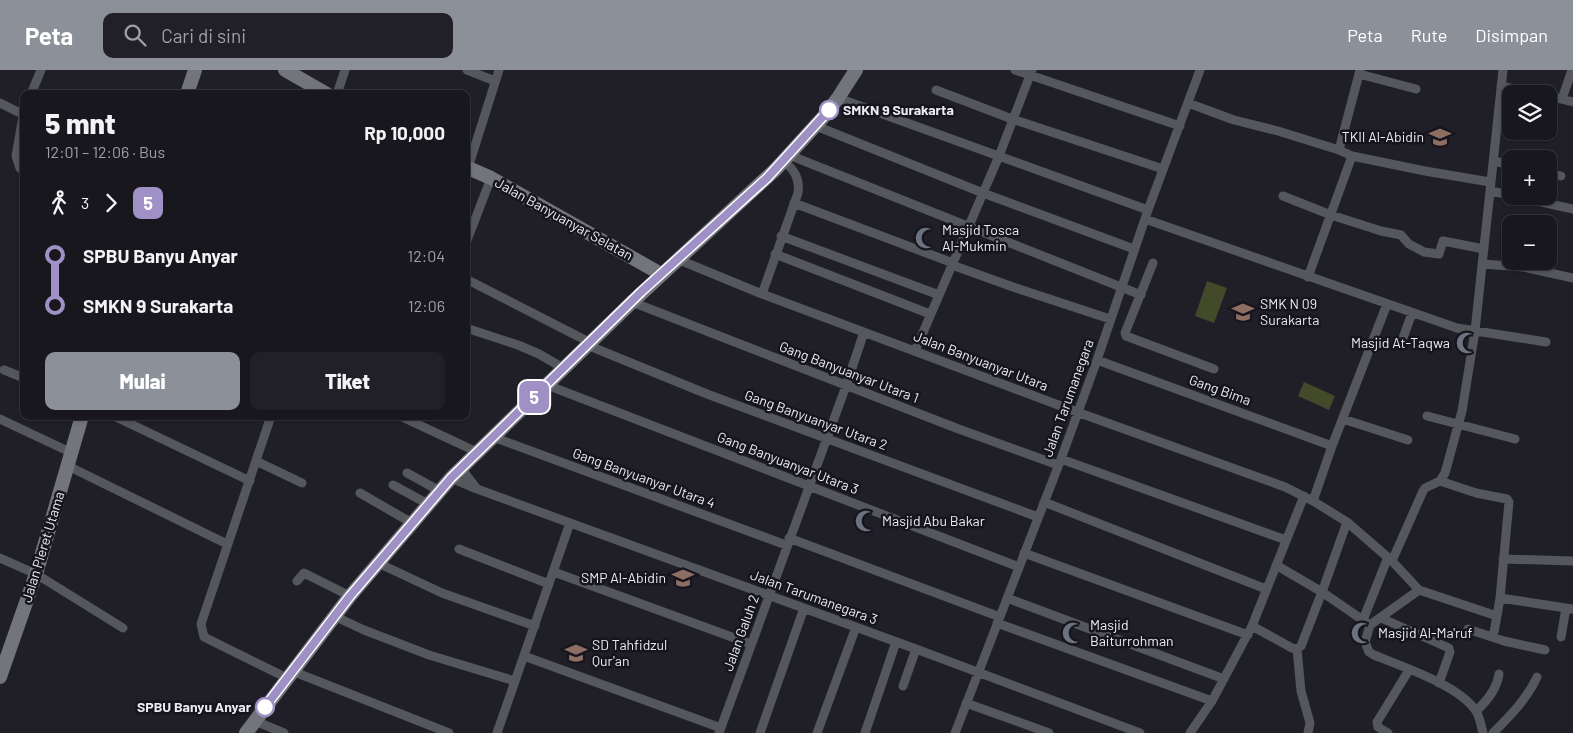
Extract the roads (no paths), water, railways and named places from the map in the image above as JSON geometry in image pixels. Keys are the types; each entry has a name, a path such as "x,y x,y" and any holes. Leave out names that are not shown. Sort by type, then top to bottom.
{"main road":[{"path":"188,90 195,70"},
{"path":"285,70 320,90"},
{"path":"246,733 350,596 451,478 588,343 677,259 758,187 816,126 838,98 856,70"},
{"name":"Jalan Banyuanyar Selatan","path":"470,168 491,178 661,274"},
{"name":"Jalan Pleret Utama","path":"0,676 36,574 81,420"}],"street":[{"path":"33,90 41,70"},
{"path":"338,90 345,70"},
{"path":"467,70 495,81"},
{"path":"470,158 499,70"},
{"path":"1015,70 1031,73 1180,126"},
{"name":"Jalan Tarumanegara","path":"955,733 1060,462 1146,215 1200,70"},
{"path":"1483,733 1476,711 1460,695 1439,683 1369,652 1365,642 1366,623 1390,559 1423,491 1425,488 1440,481 1445,473 1459,425 1475,331 1502,70"},
{"path":"1562,99 1572,70"},
{"path":"1339,150 1360,72 1416,89"},
{"path":"915,351 999,156 1031,73"},
{"path":"936,90 1012,119 1164,169"},
{"path":"838,98 999,156 1146,215 1412,313 1457,328 1546,342"},
{"path":"1557,98 1573,102"},
{"path":"1188,102 1234,120 1278,131 1339,150 1352,156 1490,186 1502,191"},
{"path":"0,103 20,111"},
{"path":"816,126 982,193 1134,249"},
{"path":"20,133 16,156 20,168"},
{"path":"1308,276 1352,156"},
{"path":"762,294 781,236 798,193 798,180 795,170 786,158"},
{"path":"786,158 969,227 1141,295"},
{"path":"1494,161 1502,163"},
{"path":"1557,175 1561,176"},
{"path":"470,220 491,178"},
{"path":"1283,196 1331,215 1381,231 1402,235 1409,244 1424,252 1439,254 1443,242 1484,249"},
{"path":"794,203 1013,287 1110,319"},
{"path":"1555,205 1573,209"},
{"path":"781,236 939,295"},
{"path":"775,254 930,314"},
{"name":"Jalan Banyuanyar Utara","path":"677,259 762,294 1077,412 1247,473 1304,496 1347,522 1390,559 1419,590"},
{"path":"1153,263 1125,333 1127,337 1214,369"},
{"path":"1482,264 1523,267 1573,278"},
{"name":"Gang Banyuanyar Utara 2","path":"470,281 588,343 707,394 1038,517"},
{"name":"Gang Banyuanyar Utara 1","path":"632,302 846,386 1286,540"},
{"path":"1314,501 1342,419 1387,304"},
{"path":"1403,338 1412,313"},
{"path":"470,329 540,354 563,368"},
{"name":"Jalan Galuh 2","path":"720,730 864,332"},
{"name":"Gang Bima","path":"1097,360 1332,446"},
{"path":"4,370 20,376"},
{"name":"Gang Banyuanyar Utara 3","path":"546,385 1019,567"},
{"path":"1427,416 1515,439"},
{"path":"0,419 227,544"},
{"path":"1342,419 1408,440"},
{"path":"122,420 250,481"},
{"path":"270,420 201,624 204,637 289,674 449,733"},
{"path":"409,420 477,452"},
{"name":"Gang Banyuanyar Utara 4","path":"493,437 788,542 1212,701"},
{"path":"256,461 302,483"},
{"path":"461,468 477,489"},
{"path":"407,474 440,491"},
{"name":"Jalan Tarumanegara 3","path":"451,478 1140,733"},
{"path":"1440,481 1476,493 1507,499 1509,502 1500,598 1493,637"},
{"path":"393,485 428,504"},
{"path":"360,493 412,523"},
{"path":"1190,733 1212,701 1248,635 1304,496"},
{"path":"1044,502 1266,589"},
{"path":"1297,649 1301,646 1347,522"},
{"path":"497,733 570,523"},
{"path":"459,549 549,584"},
{"path":"1024,553 1248,635"},
{"path":"0,558 36,574 123,628"},
{"path":"1503,559 1573,560"},
{"path":"378,563 442,593 535,626"},
{"path":"1276,565 1322,592 1366,623"},
{"path":"554,572 751,644"},
{"path":"297,581 304,573 350,596"},
{"path":"1366,623 1381,618 1419,590 1497,616"},
{"path":"1007,598 1224,679"},
{"path":"1500,598 1570,608 1561,638"},
{"path":"760,733 804,608"},
{"path":"334,616 364,630 429,655 515,681"},
{"path":"1381,618 1450,649 1439,683"},
{"path":"1252,626 1297,649"},
{"path":"817,733 856,628"},
{"path":"1468,628 1524,646 1545,650"},
{"path":"865,733 896,642"},
{"path":"903,686 916,649"},
{"path":"1297,649 1301,691 1310,722 1308,733"},
{"path":"524,656 720,730"},
{"path":"1388,733 1378,727 1377,722 1409,670"},
{"path":"1476,711 1495,687 1500,674"},
{"path":"1493,733 1512,715 1533,685 1536,677"},
{"path":"966,703 1049,733"},
{"path":"255,721 284,733"}],"place":[{"name":"SMKN 9 Surakarta","path":"829,110"},
{"name":"TKII Al-Abidin","path":"1440,137"},
{"name":"Masjid Tosca Al-Mukmin","path":"926,238"},
{"name":"SMK N 09 Surakarta","path":"1243,312"},
{"name":"Masjid At-Taqwa","path":"1467,343"},
{"name":"Masjid Abu Bakar","path":"866,521"},
{"name":"SMP Al-Abidin","path":"683,578"},
{"name":"Masjid Baiturrohman","path":"1073,633"},
{"name":"Masjid Al-Ma'ruf","path":"1362,633"},
{"name":"SD Tahfidzul Qur'an","path":"576,653"},
{"name":"SPBU Banyu Anyar","path":"265,707"}]}
